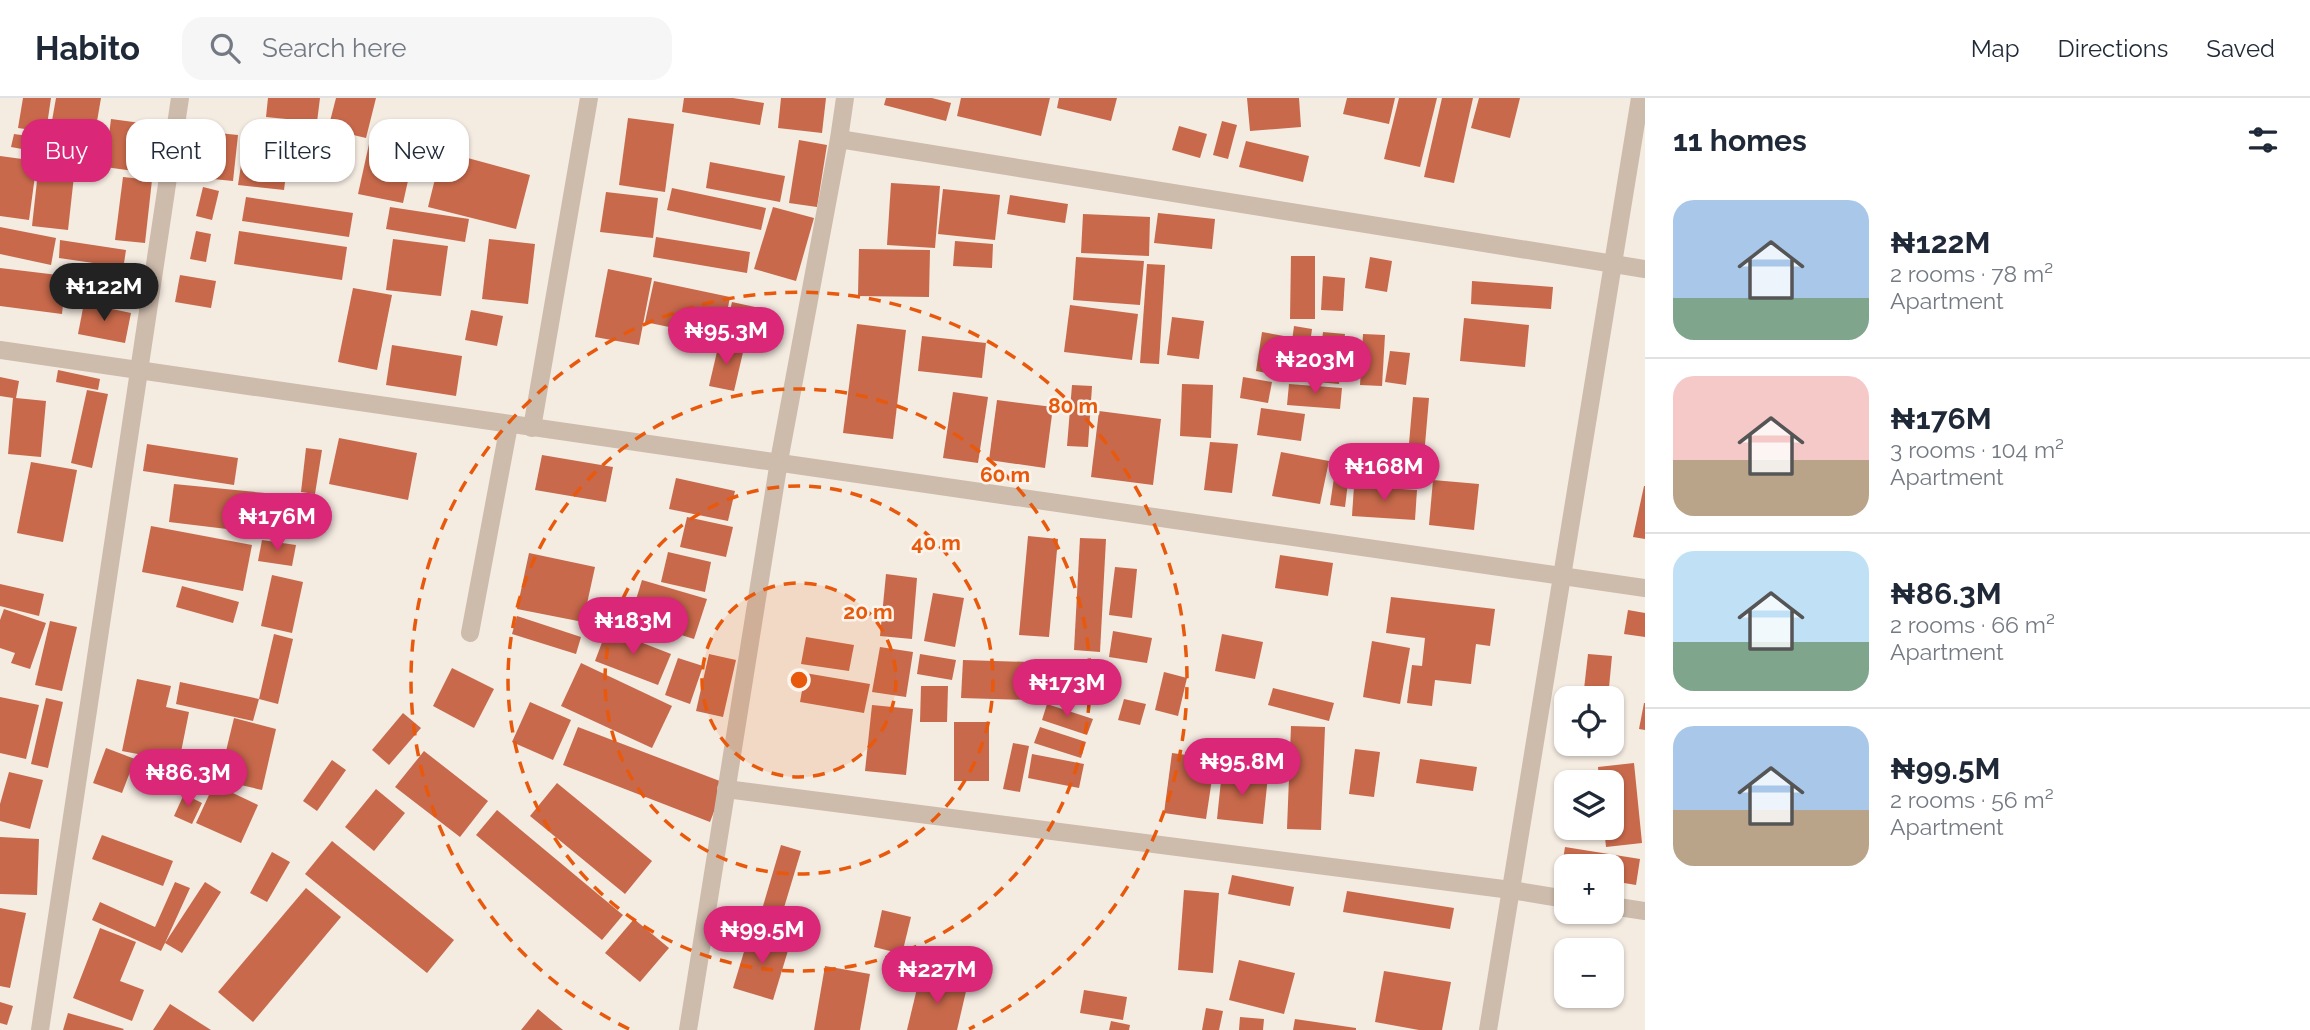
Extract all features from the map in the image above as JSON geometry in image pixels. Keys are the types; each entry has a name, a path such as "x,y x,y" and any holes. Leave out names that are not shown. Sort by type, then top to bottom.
{"street":[{"path":"40,1030 180,98"},
{"path":"532,428 589,98"},
{"path":"688,1030 779,461 845,98"},
{"path":"1488,1030 1640,98"},
{"path":"839,139 1645,269"},
{"path":"0,350 1645,588"},
{"path":"470,633 509,425"},
{"path":"726,789 1554,897"},
{"path":"1624,908 1645,911"}],"building":[{"path":"23,98 51,98 48,119 21,119 21,128 18,128"},
{"path":"56,98 101,98 97,119 52,119"},
{"path":"268,98 320,98 317,119 266,117"},
{"path":"336,98 376,98 366,138 355,135 355,119 331,119"},
{"path":"684,98 733,98 764,103 760,125 682,112"},
{"path":"781,98 826,98 822,133 778,128"},
{"path":"886,98 932,98 951,103 946,121 884,105"},
{"path":"961,98 1050,98 1041,136 957,116"},
{"path":"1059,98 1117,98 1111,121 1057,108"},
{"path":"1247,98 1299,98 1301,127 1250,131"},
{"path":"1347,98 1395,98 1389,124 1343,114"},
{"path":"1399,98 1437,98 1420,167 1384,159"},
{"path":"1442,98 1473,98 1454,183 1424,177"},
{"path":"1479,98 1520,98 1510,138 1471,128"},
{"path":"628,118 674,124 665,192 619,185"},
{"path":"112,119 126,121 126,170 112,168"},
{"path":"1222,121 1237,125 1228,159 1213,155"},
{"path":"1179,126 1207,134 1200,158 1172,150"},
{"path":"14,134 21,135 21,149 11,147"},
{"path":"226,134 238,135 233,181 226,180"},
{"path":"799,140 827,145 817,207 789,203"},
{"path":"1246,141 1309,156 1303,182 1239,167"},
{"path":"369,144 369,182 408,182 403,203 358,194"},
{"path":"0,156 21,159 21,182 34,182 29,220 0,216"},
{"path":"469,158 530,175 516,229 428,207 434,182 469,182"},
{"path":"710,162 785,176 780,202 706,188"},
{"path":"240,172 240,182 285,182 284,190 238,185"},
{"path":"123,177 126,177 126,182 152,182 145,243 115,240"},
{"path":"37,182 73,182 68,230 32,226"},
{"path":"891,183 940,186 935,248 887,245"},
{"path":"203,187 219,191 212,220 196,216"},
{"path":"672,188 766,208 761,230 667,210"},
{"path":"943,189 1000,195 995,240 938,234"},
{"path":"606,192 658,198 653,238 600,232"},
{"path":"1010,195 1068,204 1065,223 1007,214"},
{"path":"246,197 353,213 349,237 242,221"},
{"path":"390,207 469,219 465,242 386,229"},
{"path":"773,207 814,218 796,281 754,269"},
{"path":"1158,213 1215,219 1212,249 1154,243"},
{"path":"1083,214 1150,217 1149,256 1081,253"},
{"path":"0,227 56,238 51,265 0,254"},
{"path":"196,231 211,234 206,262 190,259"},
{"path":"239,231 347,247 342,280 234,264"},
{"path":"656,237 750,252 747,273 653,257"},
{"path":"393,239 448,246 441,296 386,290"},
{"path":"489,239 535,244 528,304 482,299"},
{"path":"60,240 126,250 118,303 95,299 100,264 59,258"},
{"path":"955,241 993,244 992,268 953,266"},
{"path":"859,249 930,250 929,297 858,296"},
{"path":"1291,256 1315,256 1315,319 1290,319"},
{"path":"1076,257 1144,261 1140,305 1073,300"},
{"path":"1370,257 1392,261 1387,292 1365,288"},
{"path":"1147,264 1165,265 1159,364 1140,363"},
{"path":"0,268 66,276 62,314 0,306"},
{"path":"608,269 652,278 639,345 595,337"},
{"path":"180,275 216,281 211,308 175,302"},
{"path":"1323,276 1345,278 1343,311 1321,310"},
{"path":"654,281 730,297 722,338 645,322"},
{"path":"1472,281 1553,287 1551,309 1471,304"},
{"path":"353,288 392,295 377,370 338,362"},
{"path":"732,302 755,307 750,328 727,323"},
{"path":"84,303 131,313 125,343 78,334"},
{"path":"1070,305 1138,314 1132,360 1064,352"},
{"path":"471,310 503,316 497,346 465,340"},
{"path":"1172,317 1204,321 1199,359 1167,355"},
{"path":"1464,318 1529,325 1525,367 1460,361"},
{"path":"857,324 906,330 893,439 843,433"},
{"path":"1294,326 1312,329 1305,382 1287,379"},
{"path":"1262,332 1284,336 1278,375 1256,371"},
{"path":"1323,332 1345,334 1339,384 1317,382"},
{"path":"1363,334 1385,335 1382,386 1360,385"},
{"path":"922,336 986,343 982,378 918,371"},
{"path":"719,343 744,348 734,391 709,386"},
{"path":"392,345 462,356 456,396 386,385"},
{"path":"1390,351 1410,353 1406,385 1385,382"},
{"path":"58,370 100,379 98,390 56,382"},
{"path":"0,377 19,381 16,398 46,401 41,457 8,454 13,398 0,396"},
{"path":"1243,377 1272,382 1268,403 1240,398"},
{"path":"1182,384 1213,385 1211,438 1180,436"},
{"path":"1289,384 1342,388 1340,409 1287,405"},
{"path":"1072,385 1092,386 1088,447 1067,446"},
{"path":"87,390 108,394 92,468 71,463"},
{"path":"953,392 988,397 978,463 943,458"},
{"path":"1413,397 1429,398 1423,468 1407,467"},
{"path":"997,400 1053,407 1045,468 989,460"},
{"path":"1261,408 1305,414 1301,441 1257,435"},
{"path":"1099,411 1161,419 1153,485 1091,477"},
{"path":"339,438 417,453 408,500 329,484"},
{"path":"1210,442 1238,444 1232,493 1204,490"},
{"path":"147,444 238,458 234,485 143,471"},
{"path":"306,448 322,450 315,494 301,492"},
{"path":"1281,452 1329,461 1320,504 1272,496"},
{"path":"542,455 613,467 606,502 535,490"},
{"path":"31,462 77,470 63,542 17,533"},
{"path":"1336,464 1350,466 1345,507 1330,505"},
{"path":"676,478 735,491 728,521 669,509"},
{"path":"1433,480 1479,484 1474,530 1429,525"},
{"path":"174,484 265,493 261,533 169,522"},
{"path":"1354,486 1417,490 1415,520 1352,516"},
{"path":"1645,486 1645,539 1633,537"},
{"path":"687,517 733,527 726,557 680,547"},
{"path":"151,526 252,545 243,591 142,572"},
{"path":"1028,536 1058,539 1049,637 1019,635"},
{"path":"1080,538 1106,539 1100,652 1074,650"},
{"path":"262,540 296,545 292,566 258,561"},
{"path":"668,552 711,562 705,592 661,582"},
{"path":"529,553 595,567 583,622 517,609"},
{"path":"1280,555 1333,563 1328,596 1275,588"},
{"path":"1115,567 1137,569 1132,618 1109,615"},
{"path":"886,574 917,578 912,639 880,636"},
{"path":"272,575 303,582 292,633 261,626"},
{"path":"642,580 707,599 694,639 630,619"},
{"path":"0,584 44,594 39,616 0,606"},
{"path":"182,586 239,602 233,623 176,607"},
{"path":"933,593 964,598 955,647 924,641"},
{"path":"1391,597 1495,609 1490,646 1476,644 1471,684 1435,680 1432,706 1407,703 1412,665 1422,666 1425,638 1386,633"},
{"path":"4,609 46,623 30,669 11,663 15,653 0,648 0,620"},
{"path":"1628,610 1645,613 1645,637 1624,634"},
{"path":"517,616 581,637 576,654 512,634"},
{"path":"50,621 77,627 62,691 35,685"},
{"path":"607,629 671,654 658,685 595,661"},
{"path":"1113,631 1152,638 1147,663 1109,657"},
{"path":"274,634 293,639 278,704 259,699"},
{"path":"1222,634 1263,642 1255,679 1215,671"},
{"path":"806,637 854,645 849,671 801,664"},
{"path":"1372,641 1410,648 1400,704 1363,697"},
{"path":"880,647 913,652 906,697 872,692"},
{"path":"709,654 736,660 723,717 696,711"},
{"path":"920,654 956,660 952,680 917,674"},
{"path":"1588,654 1612,656 1609,686 1584,686"},
{"path":"678,658 703,666 690,704 665,695"},
{"path":"963,660 1030,662 1029,700 961,698"},
{"path":"581,663 672,706 652,748 561,706"},
{"path":"452,668 494,689 474,728 433,706"},
{"path":"1164,672 1187,678 1178,716 1155,710"},
{"path":"805,673 870,684 864,713 800,702"},
{"path":"137,679 171,686 166,707 189,712 179,762 122,751"},
{"path":"180,682 259,699 253,721 176,704"},
{"path":"921,686 948,686 947,722 920,722"},
{"path":"1273,688 1334,703 1329,721 1268,705"},
{"path":"0,697 39,705 26,759 0,753"},
{"path":"46,698 63,702 48,768 31,764"},
{"path":"1124,699 1146,704 1140,725 1118,720"},
{"path":"530,702 571,720 553,760 512,742"},
{"path":"1645,703 1645,730 1639,729"},
{"path":"1047,704 1093,719 1087,735 1042,720"},
{"path":"872,705 913,709 906,775 865,771"},
{"path":"403,713 421,728 389,765 372,750"},
{"path":"234,718 276,729 262,790 219,780"},
{"path":"954,722 989,722 989,781 954,781"},
{"path":"1291,726 1325,727 1321,830 1287,829"},
{"path":"578,727 725,783 710,822 563,765"},
{"path":"1040,727 1086,742 1081,758 1034,743"},
{"path":"1013,743 1029,746 1020,792 1003,789"},
{"path":"106,748 135,759 122,793 93,783"},
{"path":"1355,749 1380,752 1374,797 1349,794"},
{"path":"424,751 488,801 460,837 395,787"},
{"path":"1172,753 1215,759 1206,819 1164,813"},
{"path":"1032,754 1084,764 1079,788 1028,778"},
{"path":"139,758 174,767 169,786 134,776"},
{"path":"1420,759 1477,767 1473,791 1416,783"},
{"path":"332,760 346,770 317,811 303,801"},
{"path":"1634,763 1642,843 1606,847 1605,840 1624,840 1624,770 1598,770 1598,767"},
{"path":"1222,771 1268,776 1263,824 1217,819"},
{"path":"9,772 43,780 30,829 0,821 0,804"},
{"path":"557,783 652,861 625,894 530,816"},
{"path":"214,784 258,805 241,843 196,823"},
{"path":"376,789 405,813 374,851 345,827"},
{"path":"184,794 202,803 192,824 174,816"},
{"path":"497,810 623,915 602,940 476,835"},
{"path":"102,835 173,861 163,886 92,859"},
{"path":"0,837 39,839 37,895 0,894"},
{"path":"332,841 454,940 427,973 305,874"},
{"path":"781,845 801,851 783,911 763,906"},
{"path":"1565,847 1609,854 1564,854"},
{"path":"272,852 290,862 267,902 250,893"},
{"path":"1624,856 1640,859 1636,885 1624,883"},
{"path":"1232,875 1294,887 1290,906 1228,894"},
{"path":"175,882 190,888 161,951 92,920 100,902 155,927"},
{"path":"205,882 221,892 182,953 165,943"},
{"path":"306,888 341,917 253,1022 218,992"},
{"path":"1184,890 1219,893 1213,973 1178,970"},
{"path":"1347,891 1454,908 1450,929 1343,912"},
{"path":"0,908 26,913 10,988 0,986"},
{"path":"882,910 911,917 902,954 874,947"},
{"path":"634,919 669,948 640,982 605,953"},
{"path":"100,928 136,942 120,981 144,990 132,1021 73,998"},
{"path":"750,932 790,944 773,1000 733,988"},
{"path":"1239,960 1295,973 1284,1014 1229,1000"},
{"path":"825,966 870,974 860,1030 814,1030"},
{"path":"1384,971 1451,982 1442,1030 1419,1030 1375,1022"},
{"path":"920,976 967,987 957,1030 907,1030"},
{"path":"1084,990 1127,997 1123,1020 1080,1013"},
{"path":"0,1002 13,1006 7,1025 0,1023"},
{"path":"170,1004 211,1030 153,1030"},
{"path":"1206,1008 1223,1011 1219,1030 1202,1030"},
{"path":"538,1009 563,1030 521,1030"},
{"path":"68,1013 124,1029 63,1030"},
{"path":"1240,1017 1264,1019 1263,1030 1239,1030"},
{"path":"1295,1019 1356,1028 1356,1030 1293,1030"},
{"path":"1111,1021 1130,1025 1129,1030 1109,1030"}]}
